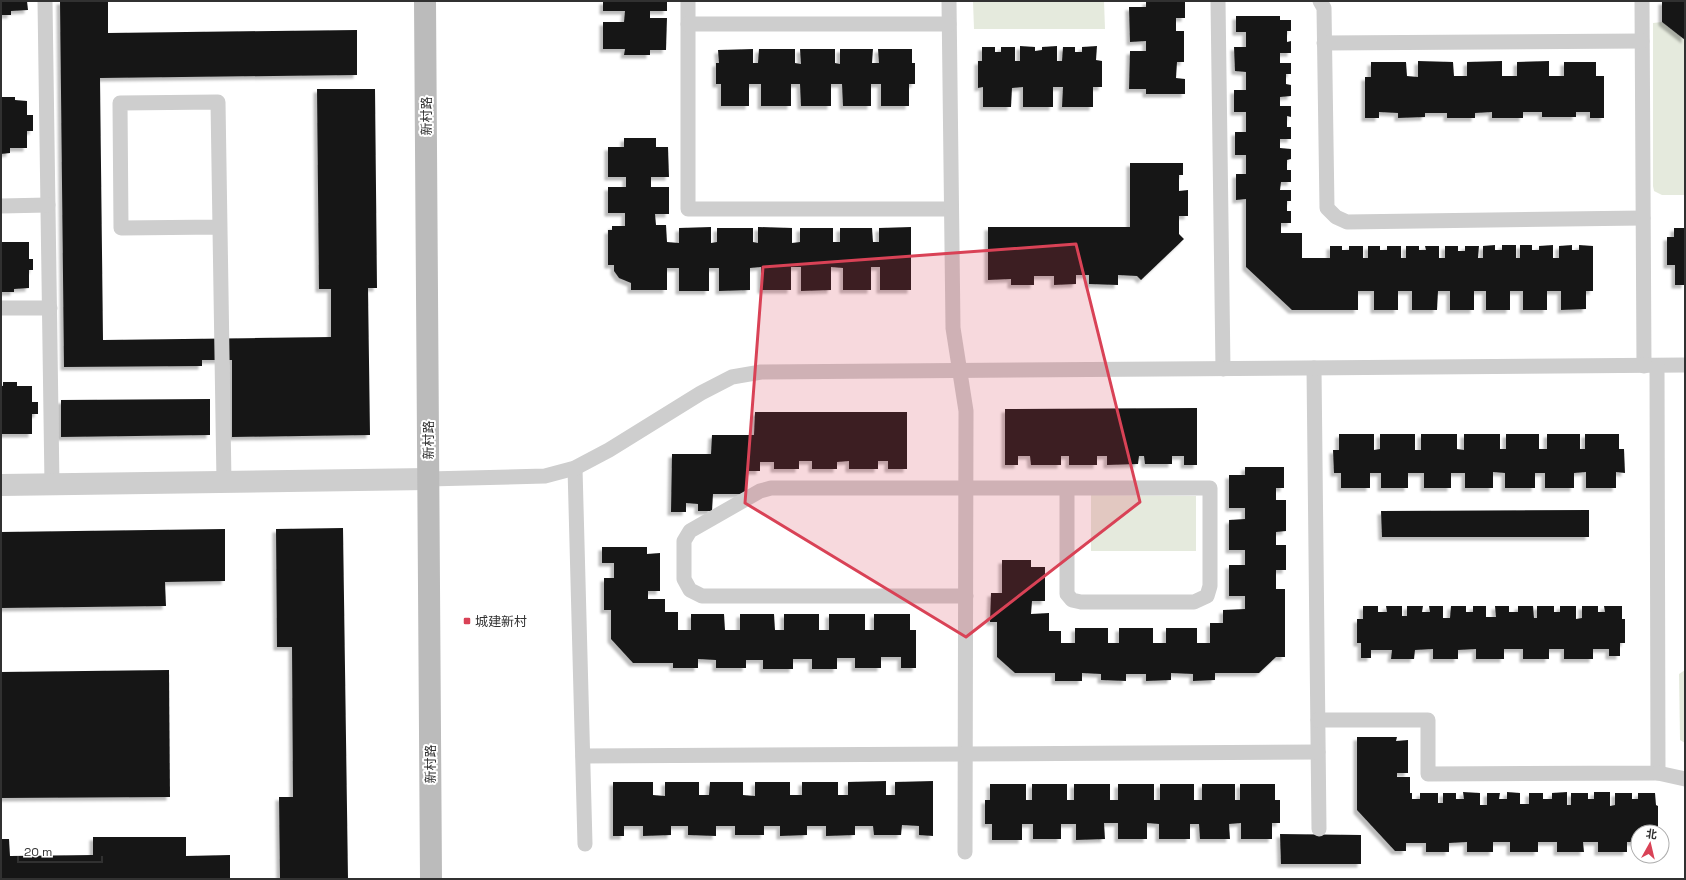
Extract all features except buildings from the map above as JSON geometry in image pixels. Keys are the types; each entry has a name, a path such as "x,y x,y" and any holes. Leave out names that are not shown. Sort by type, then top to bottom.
{"street":[{"name":"新村路","path":"425,1 431,879"},
{"path":"1,485 428,479"}],"lane":[{"path":"45,1 52,484"},
{"path":"688,1 688,209 951,209"},
{"path":"949,1 953,328 966,411 965,852"},
{"path":"1218,1 1223,369"},
{"path":"1320,1 1324,8 1327,208 1336,217 1347,222 1643,218"},
{"path":"1642,1 1643,218 1650,366 1658,773"},
{"path":"688,24 949,24"},
{"path":"1324,43 1642,41"},
{"path":"220,227 121,228 120,103 218,102 220,227 224,482"},
{"path":"1,206 48,205"},
{"path":"1,308 50,308"},
{"path":"428,479 545,476 575,468 608,450 700,393 732,377 761,372 1685,365"},
{"path":"1314,368 1319,829"},
{"path":"575,468 585,844"},
{"path":"966,596 702,596 690,590 684,579 684,541 690,531 760,491 771,488 1067,488 1210,488 1210,586 1207,596 1194,602 1081,602 1072,600 1067,594 1067,488"},
{"path":"1318,720 1428,720 1428,774 1658,773 1685,779"},
{"path":"583,756 1318,752"}],"highlighted area":[{"path":"1076,244 1140,502 966,637 745,503 763,267"}],"shaded area":[{"path":"973,1 1104,1 1105,29 974,29"},
{"path":"1662,22 1685,40 1685,195 1662,195 1654,191 1653,186 1653,23"},
{"path":"1091,495 1196,496 1196,551 1091,551"},
{"path":"1685,670 1685,743 1680,740 1679,674"}],"place":[{"name":"城建新村","path":"467,621"}]}
